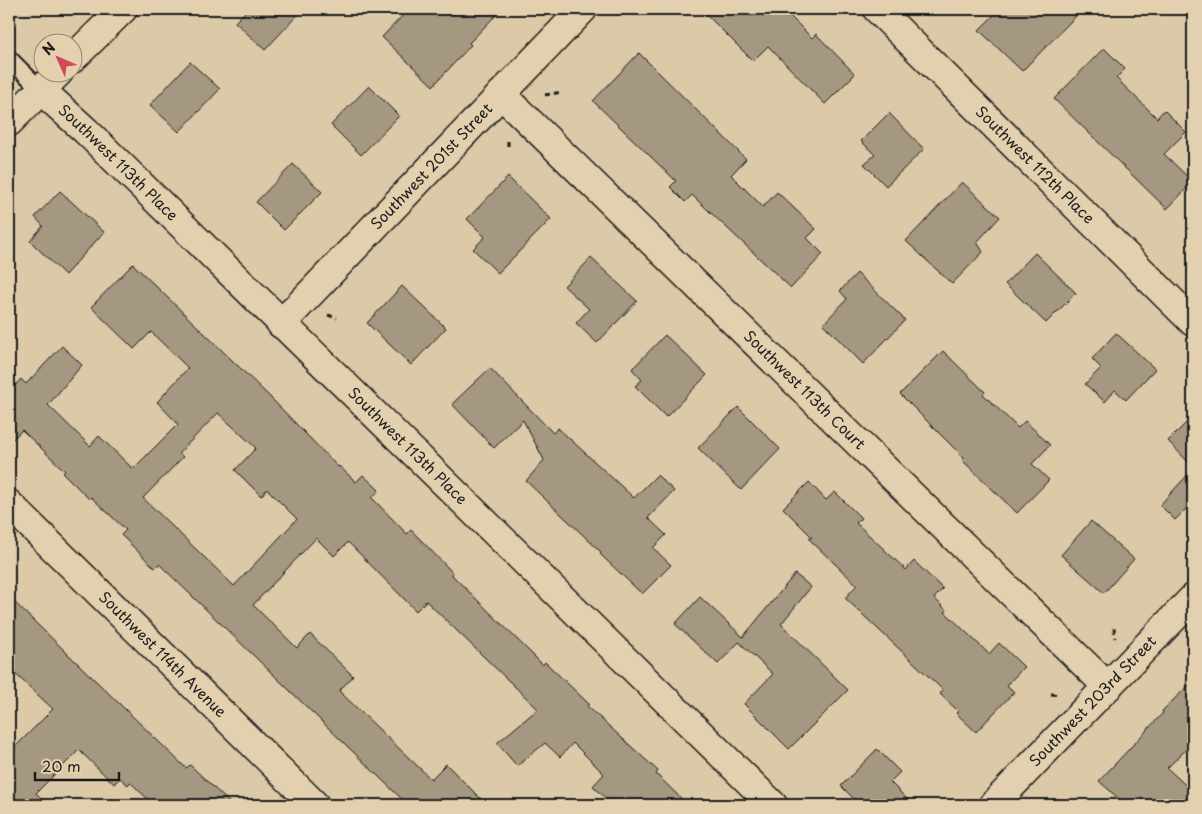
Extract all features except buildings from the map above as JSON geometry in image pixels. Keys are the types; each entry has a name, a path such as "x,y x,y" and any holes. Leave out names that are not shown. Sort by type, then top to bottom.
{"street":[{"path":"82,49 123,9"},
{"name":"Southwest 201st Street","path":"281,324 583,9"},
{"name":"Southwest 112th Place","path":"877,9 1193,322"},
{"path":"9,122 50,82"},
{"name":"Southwest 113th Place","path":"50,82 86,131 773,805"},
{"name":"Southwest 113th Court","path":"501,94 1108,687"},
{"name":"Southwest 114th Avenue","path":"9,504 315,805"},
{"name":"Southwest 203rd Street","path":"993,805 1193,598"}],"lane":[{"path":"9,58 32,71"}],"path":[{"path":"545,96 562,92"},
{"path":"508,138 508,150"}]}
